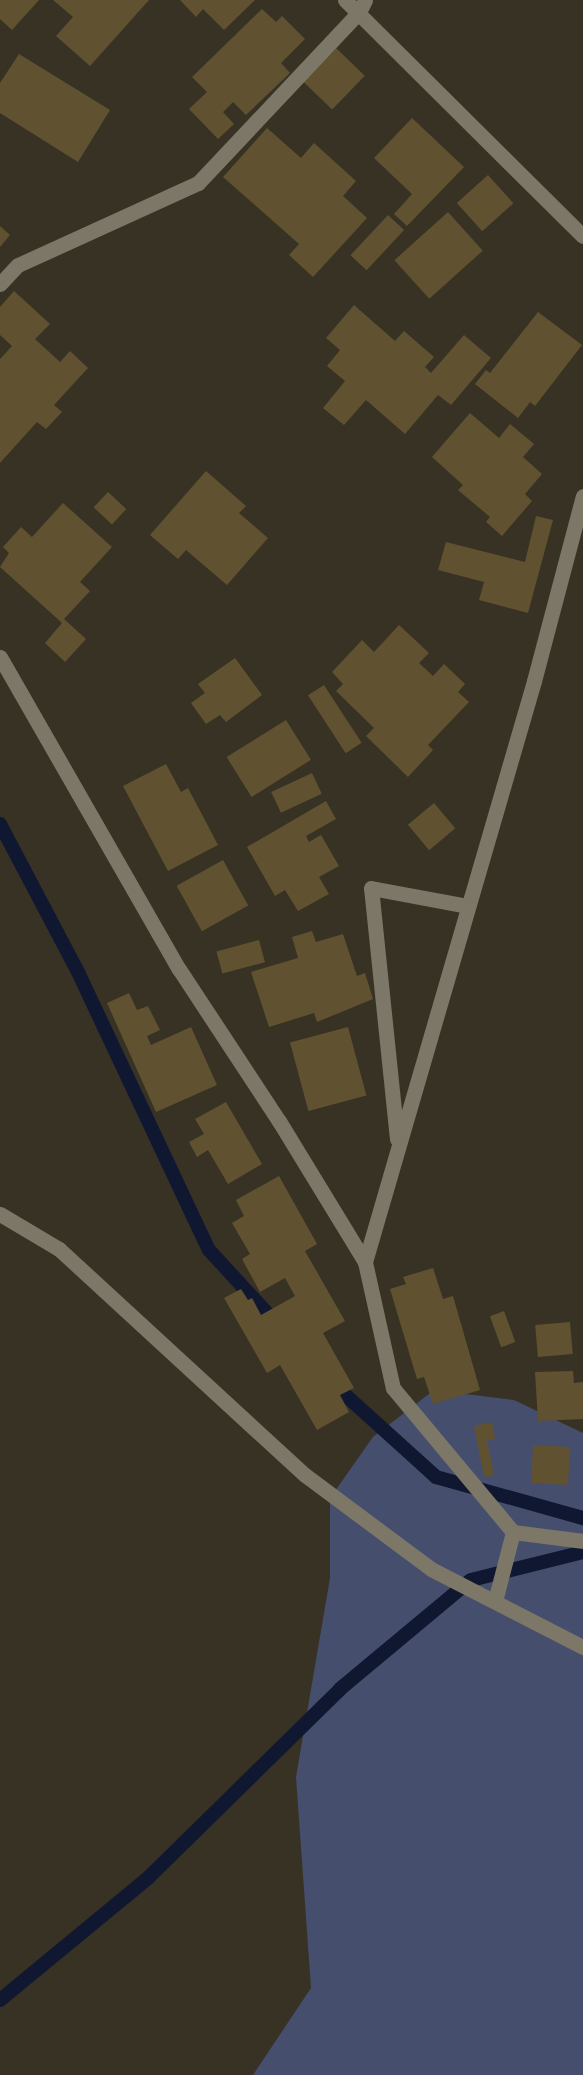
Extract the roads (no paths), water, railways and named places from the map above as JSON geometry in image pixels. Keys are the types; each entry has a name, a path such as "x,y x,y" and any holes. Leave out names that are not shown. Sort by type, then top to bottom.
{"street":[{"path":"345,0 362,6 583,236"},
{"path":"0,284 18,264 198,183 362,6"},
{"path":"365,1262 583,496"},
{"path":"0,657 179,969 279,1120 365,1262 393,1388 513,1532 583,1541"},
{"path":"398,1147 371,888 468,906"},
{"path":"0,1214 59,1250 304,1475 431,1569 583,1647"},
{"path":"495,1601 513,1532"}],"waterway":[{"path":"0,824 78,972 209,1250 279,1326"},
{"path":"331,1382 436,1477 583,1518"},
{"path":"0,2000 149,1877 340,1689 471,1580 583,1552"}]}
